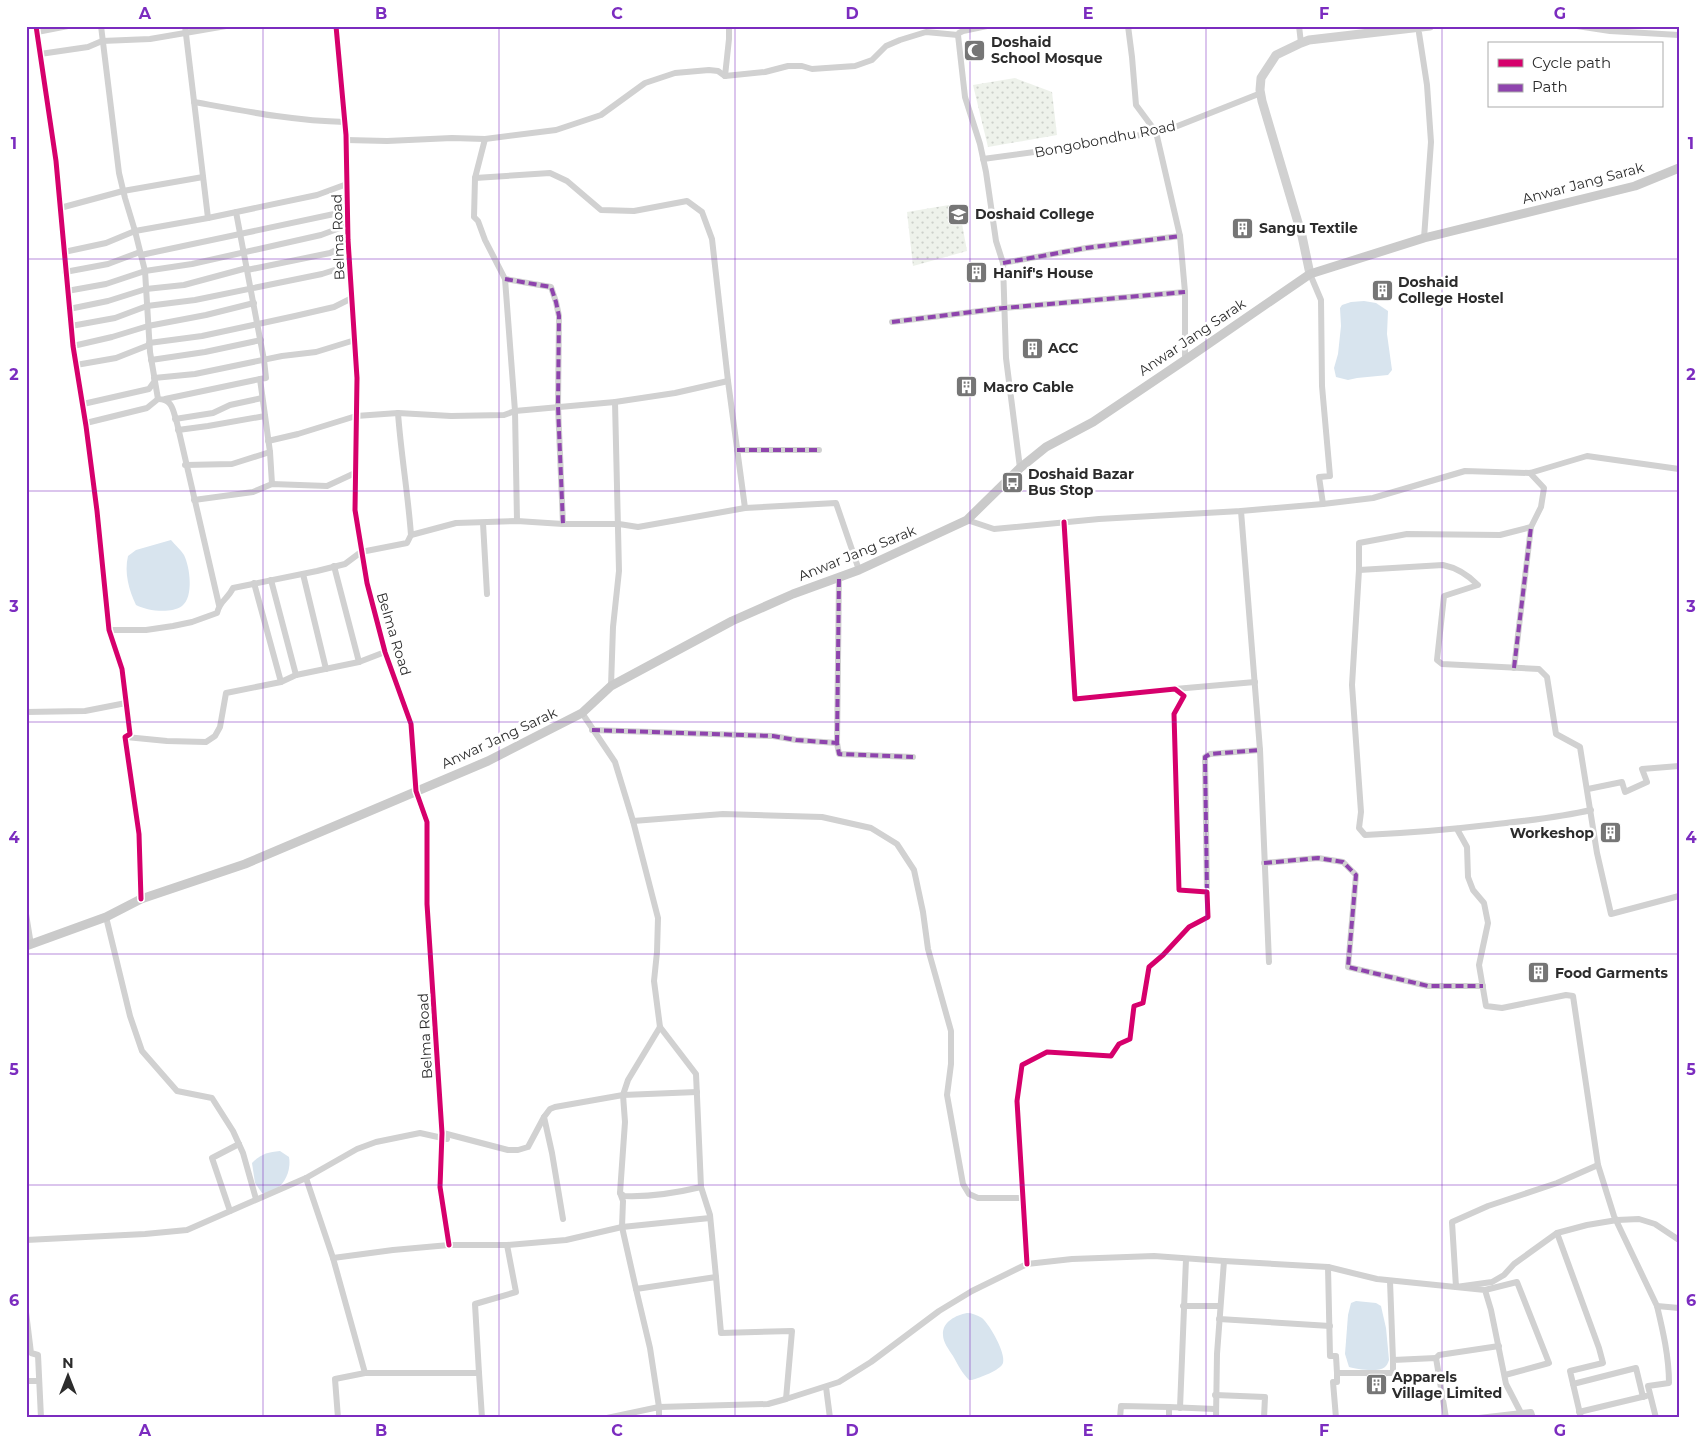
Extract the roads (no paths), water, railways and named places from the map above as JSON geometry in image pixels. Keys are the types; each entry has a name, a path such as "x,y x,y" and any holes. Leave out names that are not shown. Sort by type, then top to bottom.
{"main road":[{"name":"Anwar Jang Sarak","path":"29,945 106,917 141,899 245,864 488,761 582,714 610,686 732,621 793,594 859,570 967,520 1020,468 1046,447 1092,422 1310,274 1424,238 1635,186 1679,168"}],"street":[{"path":"68,26 37,29 56,161 73,346 86,423 109,630 122,669 130,734 124,737"},
{"path":"101,26 114,142 123,191 145,271 149,344 154,380 162,399 170,403 175,419 219,604 217,613 192,622 146,630 109,630"},
{"path":"40,54 88,47 102,41 150,39 186,29 226,26"},
{"name":"Belma Road","path":"336,26 345,122 348,244 357,378 355,510 367,583 385,652 411,724 416,791 427,822 427,904 442,1133 440,1187 449,1245"},
{"path":"725,76 729,26"},
{"path":"987,26 962,31 958,35 965,97 980,144 996,241 1003,263 1009,387 1020,468"},
{"path":"1128,26 1136,105 1156,132 1180,236 1185,292 1185,360"},
{"path":"1299,26 1301,44"},
{"path":"1323,504 1319,477 1330,476 1322,386 1322,300 1310,274 1302,236 1271,134 1261,93 1261,78 1276,55 1309,40 1430,26"},
{"path":"1576,26 1618,32 1679,35"},
{"path":"186,29 208,218"},
{"path":"346,140 485,139 556,130 601,115 645,83 675,73 709,70 725,76 765,72 788,66 802,66 812,69 855,66 872,60 886,46 917,34 926,32 958,35"},
{"path":"1419,33 1427,85 1431,142 1424,238"},
{"name":"Bongobondhu Road","path":"983,160 1093,144 1156,132 1175,127 1261,93"},
{"path":"194,102 315,121 345,122"},
{"path":"485,139 475,178 474,217 478,221 485,240 505,278 515,411 517,521"},
{"path":"475,178 550,174 567,181 601,210 634,211 687,201 702,212 712,239 745,508"},
{"path":"60,208 123,191 203,178"},
{"path":"64,252 106,243 135,231 318,195 347,184"},
{"path":"65,272 108,264 141,253 334,214 347,207"},
{"path":"86,423 147,408 162,399 266,378 258,324 236,212"},
{"path":"67,291 106,284 145,271 245,253 321,235 348,225"},
{"path":"1003,263 1086,248 1180,236"},
{"path":"69,308 108,301 146,289 184,285 247,269 330,253 348,244"},
{"path":"71,326 115,318 147,306 195,300 251,287 322,274 350,265"},
{"path":"505,278 551,287 556,302 559,316 558,406 563,524"},
{"path":"892,322 1004,308 1185,292"},
{"path":"76,365 116,358 149,344 202,336 334,307 352,298"},
{"path":"73,346 148,326 206,316 254,303"},
{"path":"151,360 205,352 260,340"},
{"path":"154,380 316,352 355,340"},
{"path":"260,379 270,452 272,484"},
{"path":"82,404 149,389 154,380"},
{"path":"268,440 298,434 356,416 398,413 451,416 504,415 515,411 615,402 675,393 728,381"},
{"path":"175,419 214,413 230,405 262,398"},
{"path":"610,686 613,627 619,571 615,402"},
{"path":"219,604 230,595 233,588 345,564 361,552 407,543 411,535 398,413"},
{"path":"178,430 264,416"},
{"path":"737,450 819,450"},
{"path":"186,465 232,464 270,452"},
{"path":"967,520 994,529 1098,519 1241,511 1323,504 1373,498 1465,471 1530,473 1587,456 1649,466 1679,468"},
{"path":"194,500 253,492 272,484 326,486 355,473"},
{"path":"1514,668 1531,527 1541,507 1544,488 1530,473"},
{"path":"411,535 456,523 517,521 563,524 619,524 638,527 745,508 836,503 859,570"},
{"path":"1241,511 1260,750 1269,962"},
{"path":"1064,522 1076,698 1255,682"},
{"path":"483,523 487,594"},
{"path":"1531,527 1500,535 1407,534 1359,543 1352,685 1361,812 1359,828 1365,835 1457,828 1557,818 1591,810"},
{"path":"1359,570 1443,565 1454,568 1470,577 1478,585 1444,596 1437,660 1442,664 1539,670 1547,677 1556,734 1580,747 1597,853 1611,914 1679,896"},
{"path":"334,566 359,662"},
{"path":"303,574 326,669"},
{"path":"839,577 836,743 839,754 913,757"},
{"path":"270,580 296,675"},
{"path":"254,583 281,682"},
{"path":"124,737 206,742 215,736 220,728 226,692 281,682 296,675 359,662 385,652"},
{"path":"1175,689 1184,696 1174,714 1179,890 1207,892"},
{"path":"26,712 85,711 126,703"},
{"path":"582,714 615,762 634,821 658,918 654,981 660,1028 696,1074 701,1187 710,1218 720,1333 792,1331 786,1399"},
{"path":"592,730 773,736 836,743"},
{"path":"124,737 139,834 141,899"},
{"path":"1027,1264 1017,1101 1022,1065 1047,1052 1111,1056 1119,1044 1130,1039 1134,1006 1143,1003 1149,967 1189,927 1208,917 1204,758 1210,754 1260,750"},
{"path":"1588,789 1622,782 1625,792 1647,782 1642,769 1679,766"},
{"path":"634,821 723,814 822,817 871,828 897,844 914,870 923,912 928,949 951,1031 951,1064 947,1095 963,1184 969,1194 978,1198 1022,1198"},
{"path":"1457,828 1468,847 1468,877 1473,890 1484,903 1488,923 1479,965 1486,1006 1502,1008 1566,995 1573,996 1598,1165 1614,1216 1657,1306 1669,1369 1669,1383 1648,1386 1656,1418"},
{"path":"1264,863 1318,858 1343,862 1356,875 1348,967 1428,986 1483,986"},
{"path":"26,914 29,945"},
{"path":"106,917 130,1016 142,1051 177,1092 212,1098 243,1153 256,1199"},
{"path":"659,1418 650,1348 622,1227 623,1201 620,1193 625,1122 623,1095 628,1080 660,1028"},
{"path":"442,1133 508,1150 518,1150 528,1147 544,1117 555,1107 623,1095 697,1092"},
{"path":"544,1117 563,1219"},
{"path":"26,1240 187,1230 306,1178 357,1149 376,1142 420,1134 447,1139 442,1133"},
{"path":"230,1211 212,1158 239,1144"},
{"path":"1456,1287 1452,1222 1488,1206 1557,1183 1598,1165"},
{"path":"306,1178 333,1258 365,1373"},
{"path":"620,1193 624,1196 645,1196 681,1192 701,1187"},
{"path":"333,1258 449,1245 508,1245 566,1240 622,1227 710,1218"},
{"path":"1456,1287 1492,1282 1504,1275 1514,1264 1557,1232 1617,1220 1638,1219 1655,1224 1679,1240"},
{"path":"1557,1232 1603,1363 1570,1371 1580,1415 1650,1395"},
{"path":"482,1418 474,1304 516,1292 508,1245"},
{"path":"607,1418 659,1408 768,1404 839,1382 871,1362 939,1311 972,1291 1027,1264 1072,1259 1154,1256 1186,1260 1328,1267 1390,1281 1485,1290 1518,1282 1549,1363 1505,1375"},
{"path":"1180,1408 1186,1260"},
{"path":"1216,1418 1219,1319 1224,1261"},
{"path":"1328,1267 1330,1356 1336,1356 1337,1373 1337,1382 1333,1382 1336,1418"},
{"path":"636,1289 716,1276"},
{"path":"1337,1373 1392,1373 1390,1281"},
{"path":"1485,1290 1506,1384 1522,1413"},
{"path":"1183,1306 1220,1306"},
{"path":"1657,1306 1679,1308"},
{"path":"26,1312 31,1353 38,1355 41,1418"},
{"path":"1219,1319 1330,1326"},
{"path":"1393,1360 1436,1358 1439,1355 1499,1346"},
{"path":"1436,1358 1446,1418"},
{"path":"1573,1384 1636,1368 1643,1397"},
{"path":"338,1418 335,1379 365,1373 479,1373"},
{"path":"26,1381 39,1381"},
{"path":"826,1386 830,1418"},
{"path":"1216,1395 1265,1397 1264,1418"},
{"path":"1120,1418 1120,1406 1216,1409"},
{"path":"1169,1407 1169,1418"},
{"path":"1479,1418 1532,1412 1533,1418"}],"place":[{"name":"Doshaid School Mosque","path":"975,50"},
{"name":"Doshaid College","path":"959,214"},
{"name":"Sangu Textile","path":"1243,228"},
{"name":"Hanif's House","path":"977,273"},
{"name":"Doshaid College Hostel","path":"1382,290"},
{"name":"ACC","path":"1032,348"},
{"name":"Macro Cable","path":"967,387"},
{"name":"Doshaid Bazar Bus Stop","path":"1012,482"},
{"name":"Workeshop","path":"1610,833"},
{"name":"Food Garments","path":"1539,973"},
{"name":"Apparels Village Limited","path":"1376,1385"}]}
